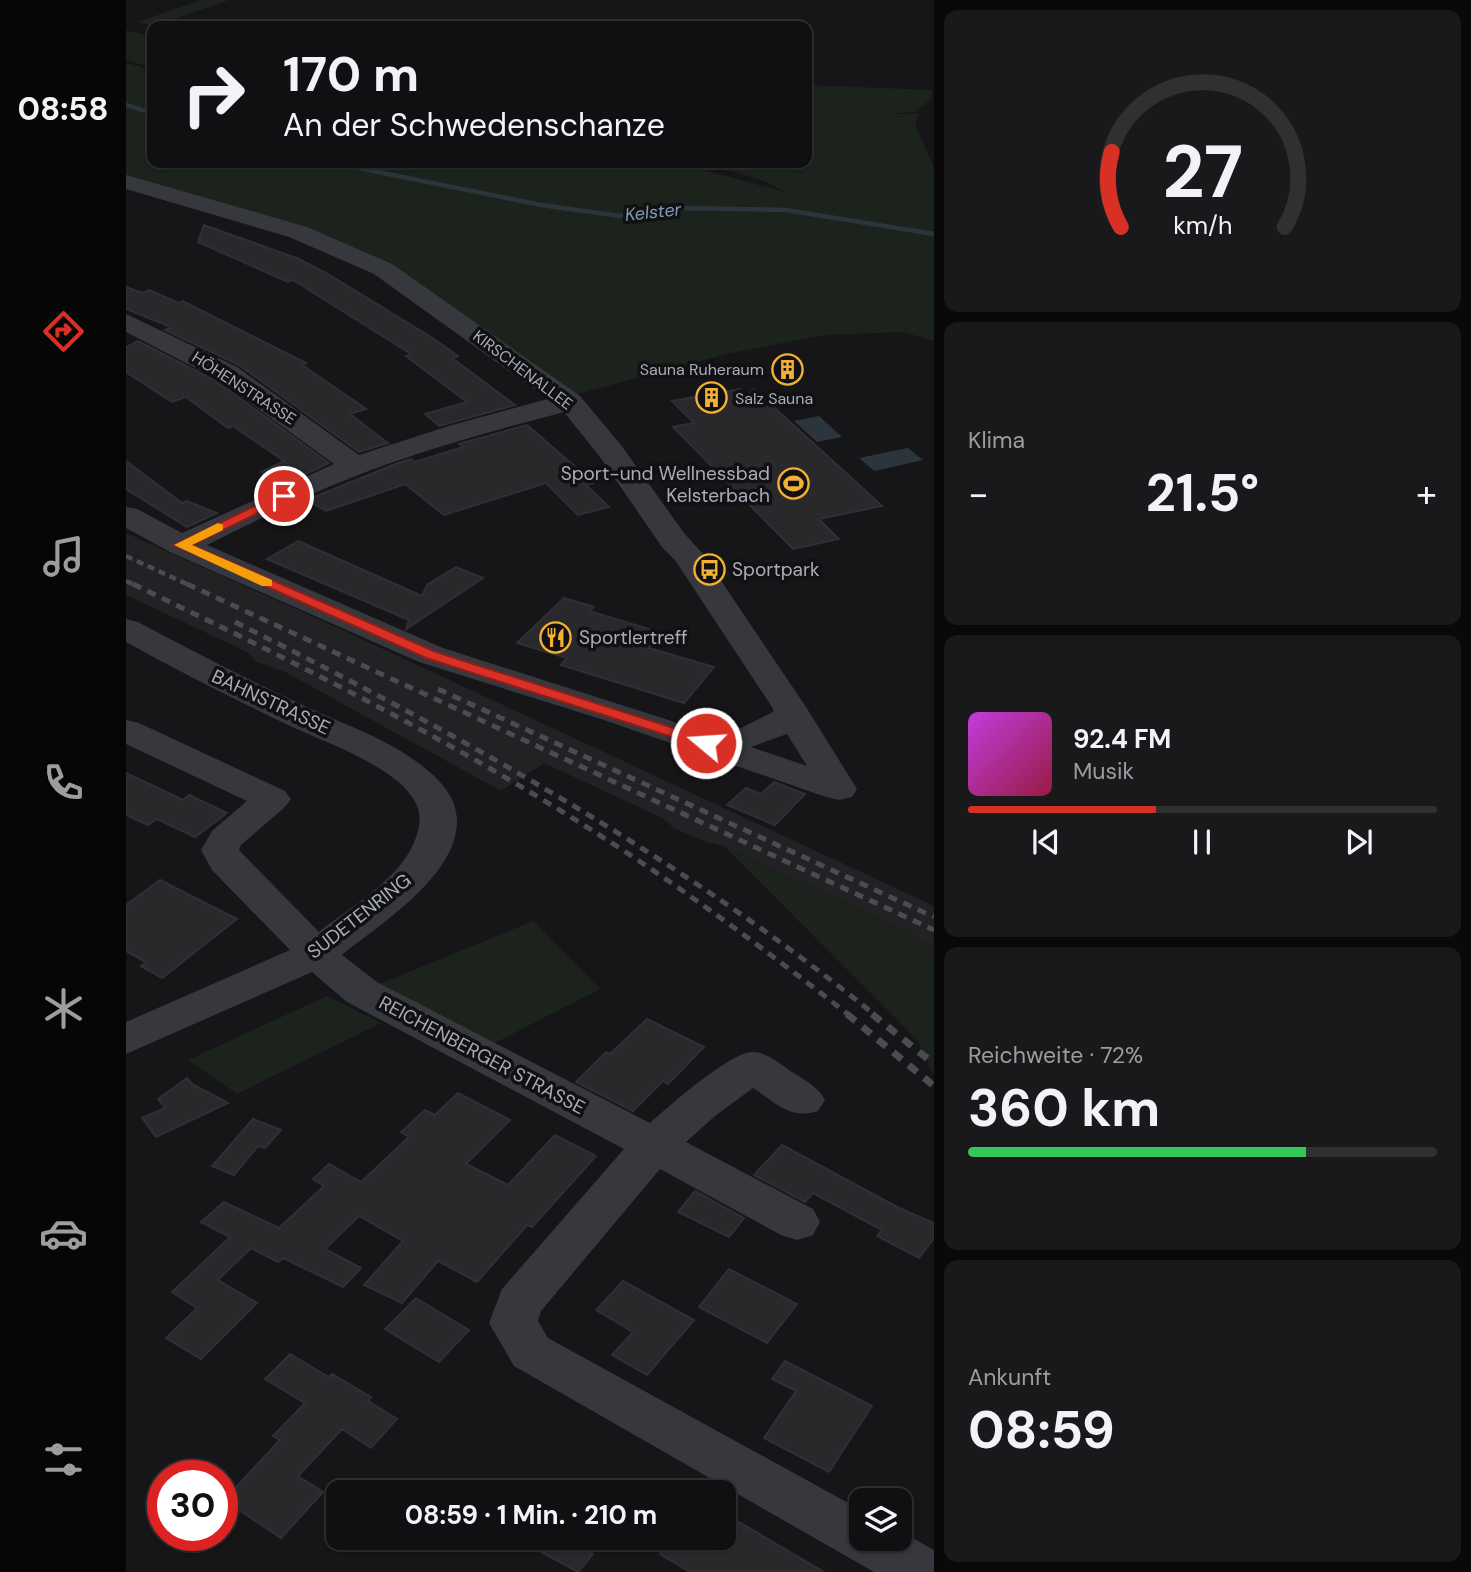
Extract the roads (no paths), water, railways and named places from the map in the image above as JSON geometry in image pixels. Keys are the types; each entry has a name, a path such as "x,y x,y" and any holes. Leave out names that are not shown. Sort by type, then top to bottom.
{"street":[{"name":"KIRSCHENALLEE","path":"133,189 298,232 371,263 454,318 570,402 611,451 673,540 687,554 839,789 706,743"},
{"name":"HÖHENSTRASSE","path":"126,322 227,373 265,398 355,466"},
{"path":"181,545 355,466 570,402"},
{"path":"126,516 181,545 431,655 706,743 737,741 755,736 769,730 792,713"},
{"name":"BAHNSTRASSE","path":"126,629 221,680 356,741 414,777"},
{"name":"REICHENBERGER STRASSE","path":"126,731 272,799 225,839 220,850 226,861 338,975 362,992 797,1222"},
{"name":"SUDETENRING","path":"126,1039 317,954 412,878 430,851 439,824 436,801 414,777"},
{"path":"803,1100 753,1067 699,1105 654,1145 519,1303 513,1323 531,1352 849,1531"},
{"path":"885,1551 923,1572"}],"waterway":[{"name":"Kelster","path":"126,105 147,111"},
{"name":"Kelster","path":"359,168 541,205 620,216 680,208 786,210 934,234"}],"railway":[{"path":"126,556 191,586"},
{"path":"126,581 137,586"},
{"path":"133,584 361,698 528,791 685,892 849,1015"},
{"path":"187,584 934,930"},
{"path":"235,622 402,708 566,801 724,903 801,957 875,1015"},
{"path":"438,689 934,917"},
{"path":"847,1014 934,1086"},
{"path":"872,1014 934,1064"}],"place":[{"name":"Sauna Ruheraum","path":"787,369"},
{"name":"Salz Sauna","path":"712,398"},
{"name":"Sport-und Wellnessbad Kelsterbach","path":"793,484"},
{"name":"Sportpark","path":"709,569"},
{"name":"Sportlertreff","path":"556,637"}]}
